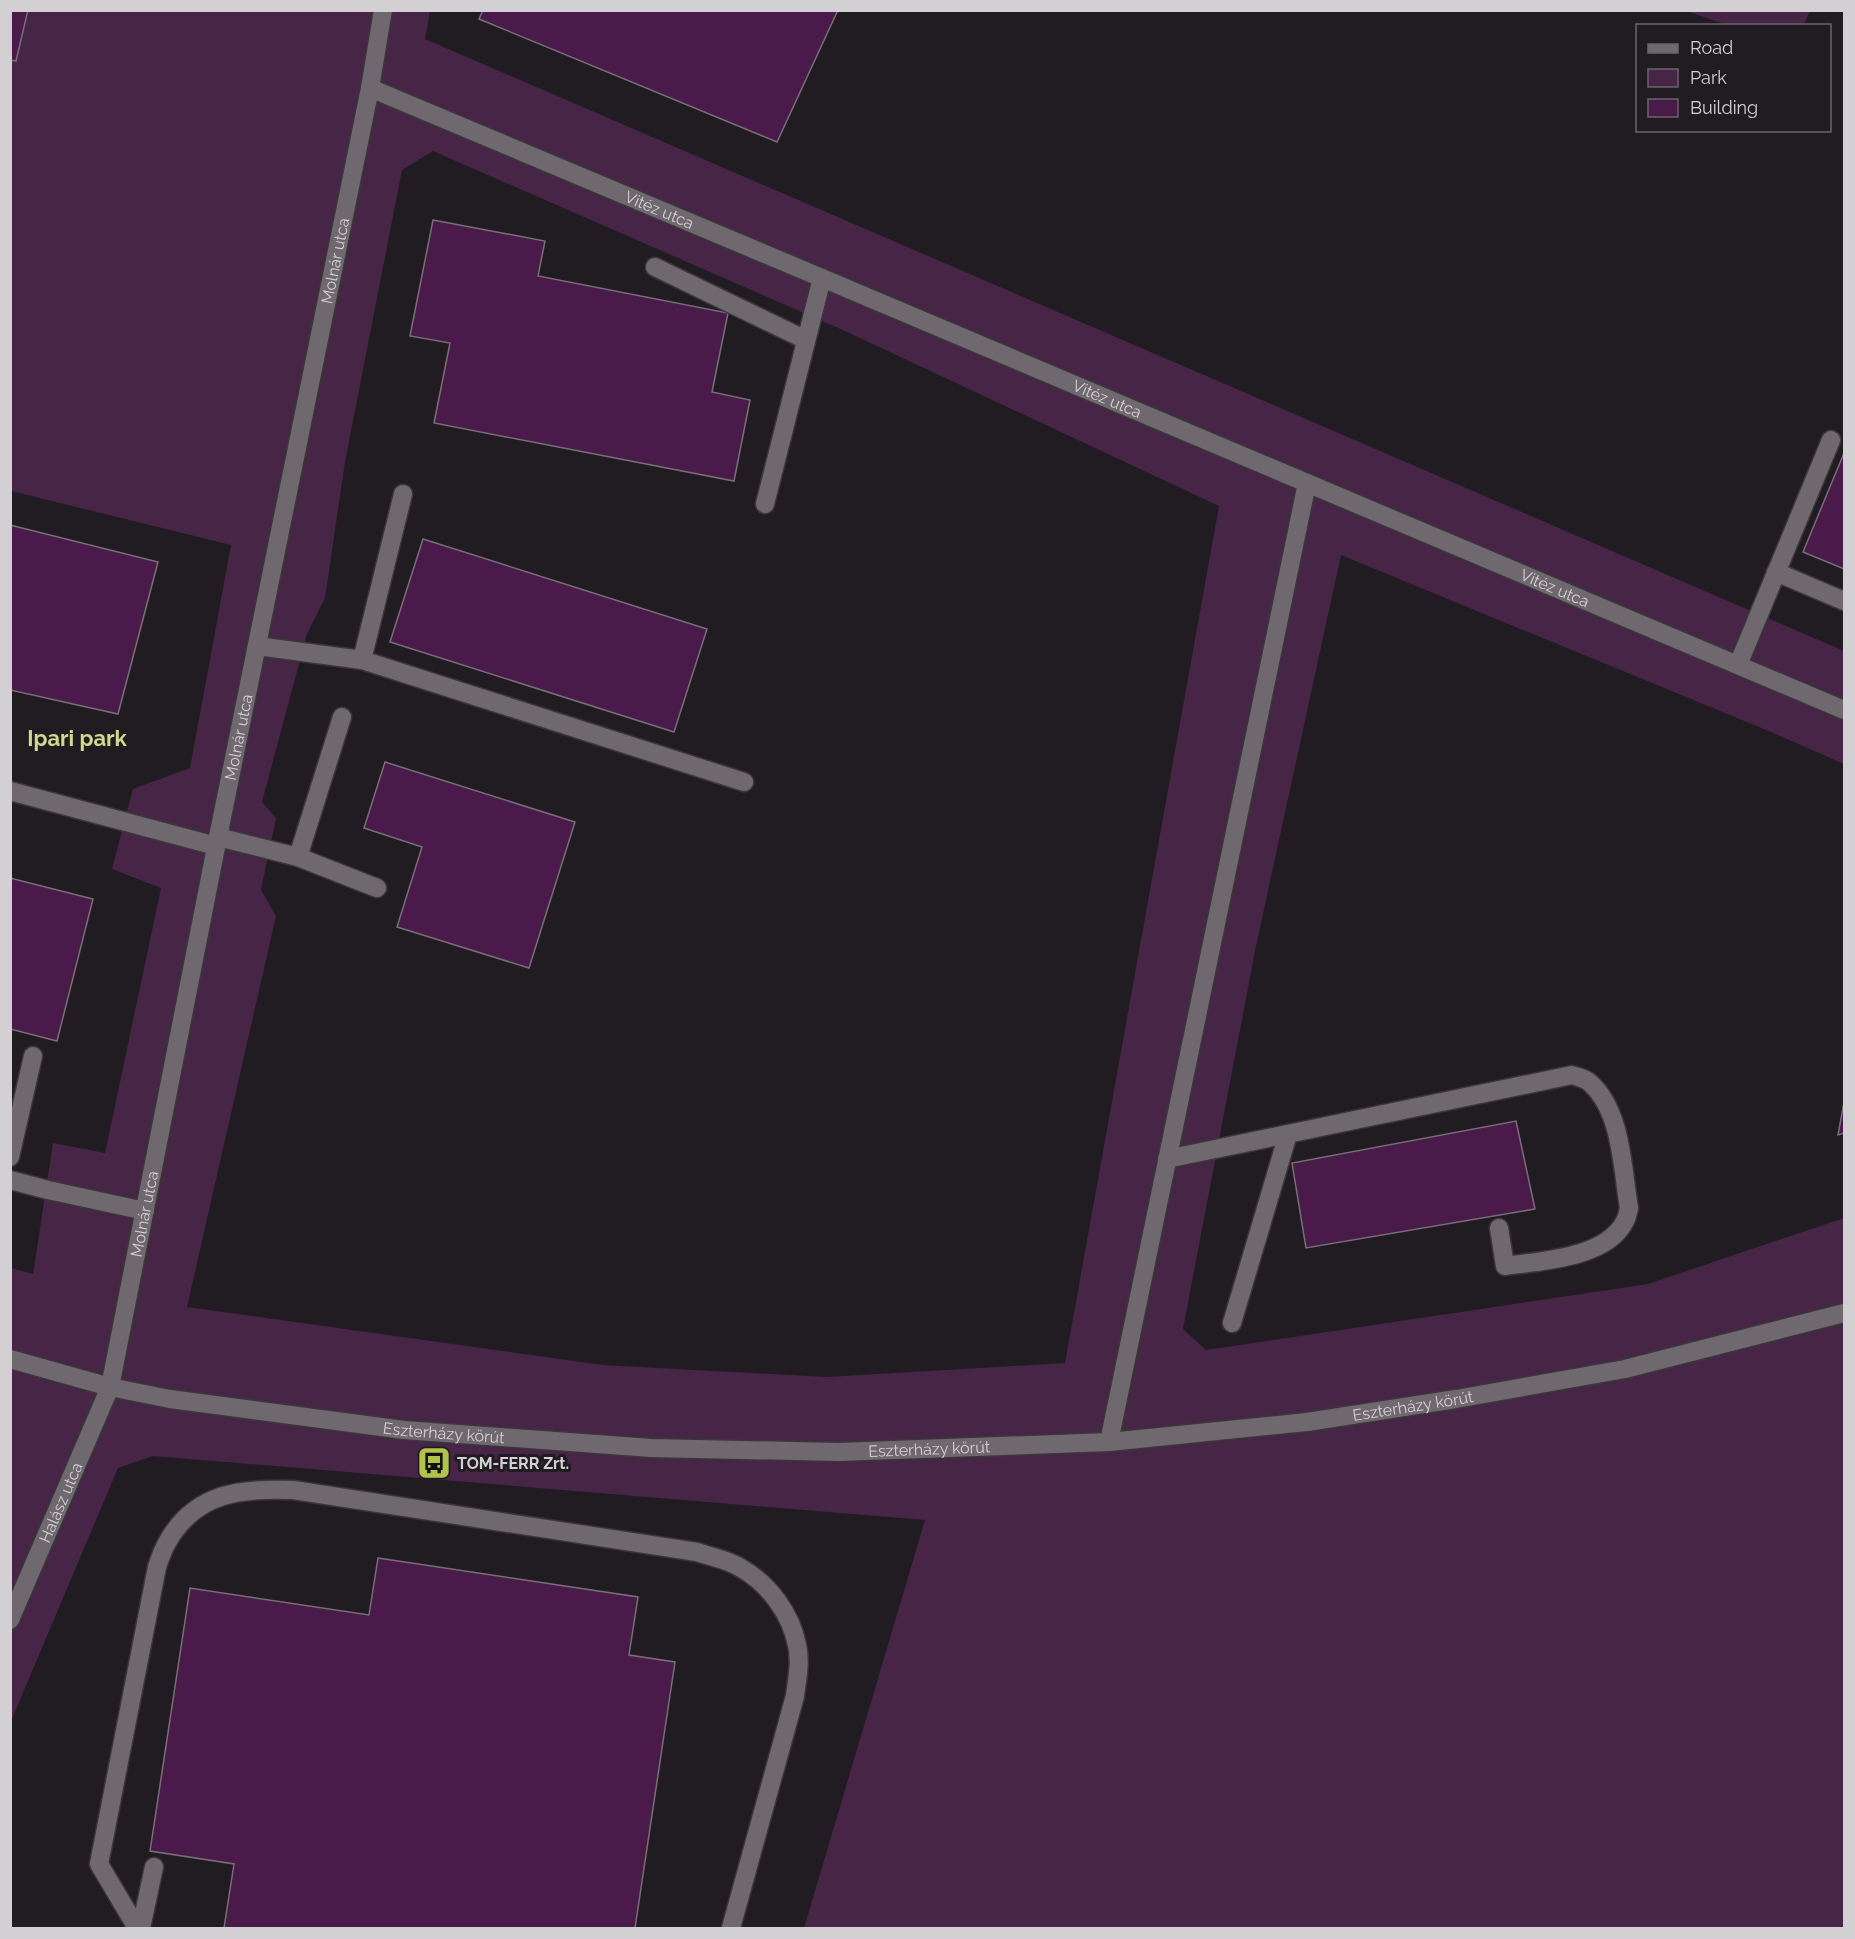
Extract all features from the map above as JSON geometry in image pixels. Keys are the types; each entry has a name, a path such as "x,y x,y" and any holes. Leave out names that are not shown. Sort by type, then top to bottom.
{"street":[{"name":"Molnár utca","path":"110,1386 384,10"},
{"name":"Vitéz utca","path":"370,88 1845,710"},
{"path":"656,267 806,340"},
{"path":"765,504 822,278"},
{"path":"1738,665 1831,440"},
{"path":"1109,1442 1307,483"},
{"path":"362,660 403,494"},
{"path":"1776,572 1845,601"},
{"path":"257,646 362,660 744,782"},
{"path":"298,857 342,717"},
{"path":"10,791 217,842 298,857 376,888"},
{"path":"10,1157 33,1056"},
{"path":"1167,1159 1572,1075 1588,1080 1601,1095 1615,1120 1629,1208 1626,1221 1615,1235 1598,1247 1572,1256 1505,1266 1499,1228"},
{"path":"1232,1323 1288,1134"},
{"path":"10,1179 48,1190 145,1211"},
{"name":"Eszterházy körút","path":"10,1359 110,1386 170,1399 404,1430 651,1448 839,1452 1109,1442 1307,1422 1625,1369 1845,1313"},
{"name":"Halász utca","path":"10,1620 110,1386"},
{"path":"139,1929 99,1864 157,1567 168,1541 182,1523 202,1505 228,1493 258,1488 293,1490 697,1552 740,1566 760,1581 789,1618 798,1646 798,1671 795,1696 732,1929"},
{"path":"139,1929 154,1867"}],"green space":[{"path":"11,11 430,11 425,39 1844,651 1844,764 1341,555 1256,946 1183,1329 1206,1350 1648,1284 1844,1218 1844,1928 804,1928 925,1520 153,1456 118,1468 11,1721 11,1268 33,1274 53,1143 105,1153 161,888 112,869 133,789 190,768 231,545 11,491","holes":["433,151 845,331 1219,506 1065,1363 827,1377 603,1365 187,1307 276,916 261,890 276,818 262,802 307,634 325,598 345,462 402,170"]},
{"path":"1686,11 1810,11 1804,24 1724,24"}],"building":[{"path":"10,10 28,10 16,61 10,60"},
{"path":"483,10 838,10 777,142 479,19"},
{"path":"433,220 545,241 538,276 728,313 712,392 750,400 734,481 434,423 450,343 410,336"},
{"path":"1844,453 1844,569 1803,552"},
{"path":"10,525 158,562 118,714 10,690"},
{"path":"423,539 707,629 674,732 390,642"},
{"path":"385,762 575,822 529,968 397,927 422,847 364,828"},
{"path":"10,878 93,899 57,1041 10,1029"},
{"path":"1844,1102 1844,1133 1838,1135"},
{"path":"1516,1121 1535,1209 1306,1248 1292,1163"},
{"path":"378,1558 638,1597 629,1655 675,1662 635,1928 224,1928 234,1864 150,1851 190,1588 369,1615"}],"place":[{"name":"TOM-FERR Zrt.","path":"434,1463"}],"district":[{"name":"Ipari park","path":"77,738"}]}
